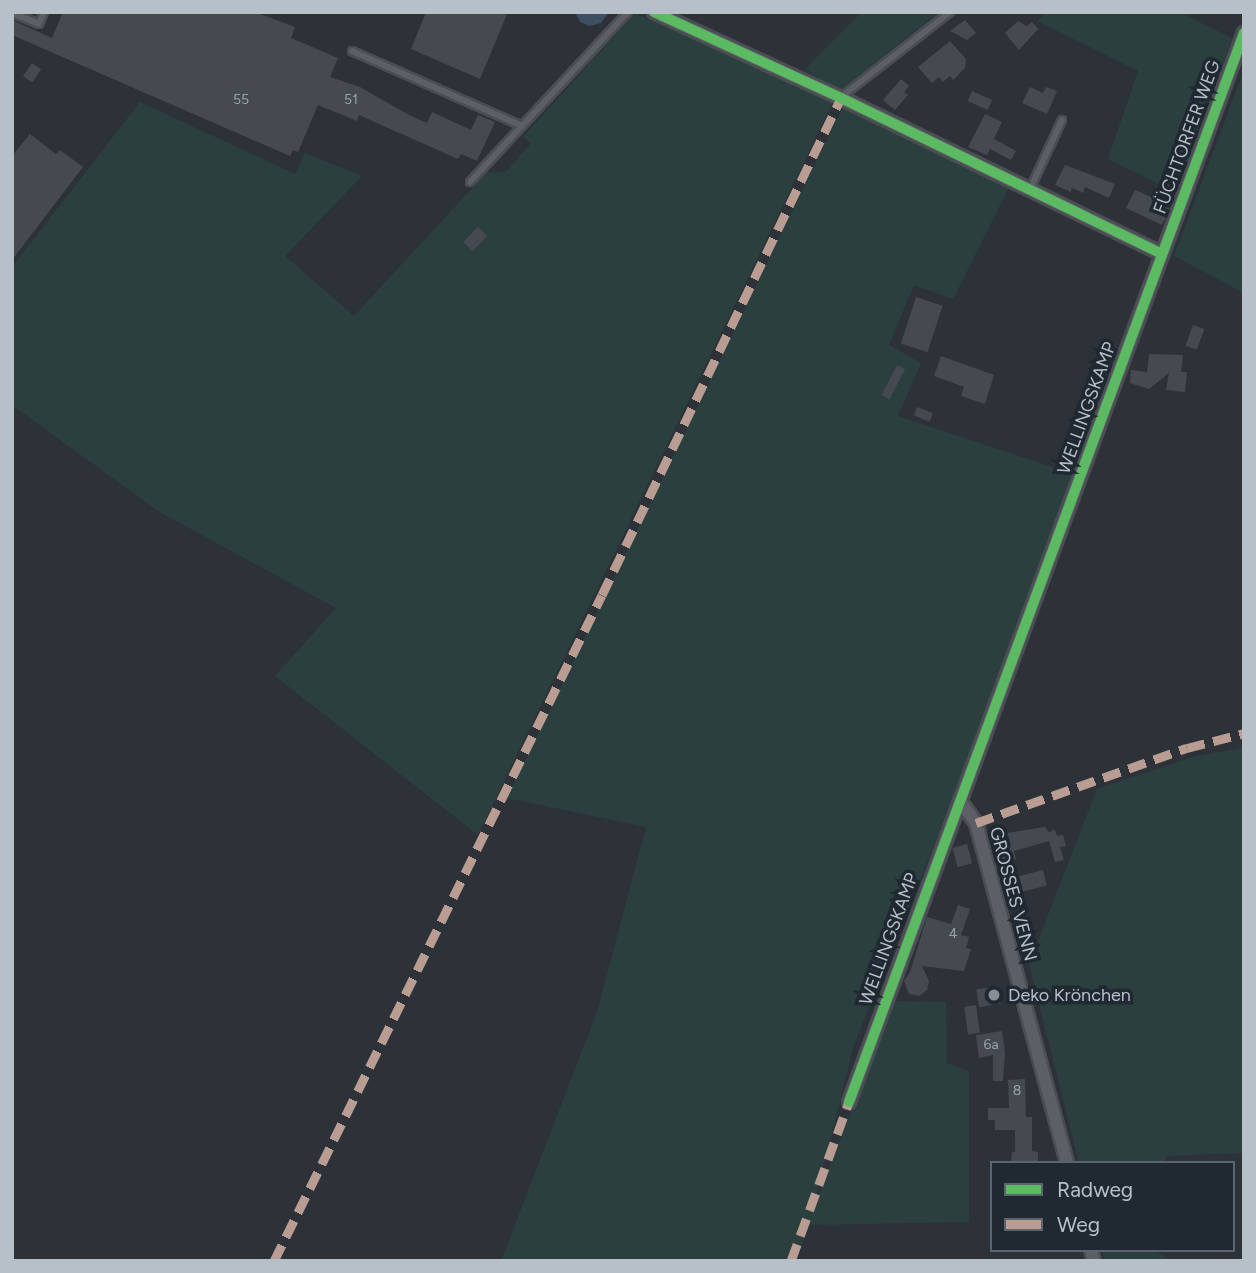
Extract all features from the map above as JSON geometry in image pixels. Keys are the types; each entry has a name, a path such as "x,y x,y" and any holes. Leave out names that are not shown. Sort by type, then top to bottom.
{"street":[{"path":"654,12 841,98 1163,254"},
{"name":"FÜCHTORFER WEG","path":"1163,254 1244,33"},
{"name":"WELLINGSKAMP","path":"849,1102 1163,254"},
{"name":"GROSSES VENN","path":"960,801 976,823 1067,1161"}],"lane":[{"path":"12,13 39,24 44,12"},
{"path":"470,181 628,12"},
{"path":"841,98 950,12"},
{"path":"352,51 522,126"},
{"path":"1030,190 1062,120"}],"shaded area":[{"path":"862,12 939,12 839,91 805,69"},
{"path":"1046,12 1179,12 1232,38 1178,193 1108,159 1138,71 1037,21"},
{"path":"635,13 833,102 478,835 275,676 336,608 158,511 12,405 12,267 140,102 295,174 305,153 362,176 285,256 354,316 487,172 506,172 531,143 523,137"},
{"path":"1244,70 1244,293 1174,256"},
{"path":"843,107 1010,185 953,299 914,285 889,345 921,363 898,416 1073,474 976,741 854,1045 811,1216 894,1001 946,1002 947,1063 969,1071 969,1222 809,1225 796,1261 501,1261 597,1012 646,827 507,798"},
{"path":"1244,748 1244,1153 1166,1156 1165,1161 1078,1161 1029,964 1097,789 1196,756"},
{"path":"1103,1252 1157,1252 1172,1261 1105,1261"}],"water":[{"path":"575,12 609,12 601,23 590,26 580,22"}],"building":[{"path":"63,12 255,12 295,27 291,38 338,58 330,77 360,87 407,114 427,123 432,112 471,130 478,115 495,122 477,161 461,154 458,159 359,115 357,121 318,105 298,152 293,150 290,156 12,35 12,20 52,38"},
{"path":"426,12 508,12 480,79 411,49"},
{"path":"965,20 976,33 967,40 950,31"},
{"path":"1018,21 1027,26 1032,22 1038,29 1019,50 1005,33"},
{"path":"950,41 966,59 965,68 953,80 950,76 943,82 939,77 932,83 918,67"},
{"path":"32,63 41,69 32,82 23,76"},
{"path":"901,79 909,86 904,92 908,95 895,110 883,100"},
{"path":"1030,87 1043,93 1046,87 1057,91 1047,114 1022,103"},
{"path":"972,91 992,100 988,110 968,101"},
{"path":"985,114 1002,122 994,139 1016,151 1011,160 990,149 987,155 968,147"},
{"path":"30,134 56,154 60,150 83,167 12,260 12,156"},
{"path":"1065,165 1115,184 1109,198 1085,187 1083,193 1072,188 1071,192 1055,185"},
{"path":"1135,190 1151,197 1154,192 1166,197 1162,205 1170,209 1162,225 1126,208"},
{"path":"478,227 487,236 472,251 463,242"},
{"path":"916,297 943,306 927,352 901,344"},
{"path":"1193,325 1204,329 1197,350 1185,346"},
{"path":"1149,354 1183,355 1181,372 1187,372 1185,392 1166,390 1169,373 1149,389 1130,383 1131,370 1147,372"},
{"path":"941,356 994,375 985,404 961,396 964,387 934,376"},
{"path":"897,365 905,369 890,399 882,395"},
{"path":"917,407 933,413 930,421 914,415"},
{"path":"1045,827 1049,832 1055,830 1057,836 1063,835 1066,846 1060,847 1064,860 1055,862 1049,841 1014,851 1016,859 1001,863 998,850 1004,848 1001,834"},
{"path":"967,844 972,863 958,867 953,848"},
{"path":"1043,870 1047,886 1017,893 1013,877"},
{"path":"958,905 970,909 961,935 969,937 966,948 971,949 964,971 922,966 929,981 927,990 919,996 909,994 904,981 910,972 927,917 951,924"},
{"path":"998,986 1001,1004 979,1007 976,989"},
{"path":"976,1005 980,1033 968,1034 964,1007"},
{"path":"1002,1031 1005,1053 1003,1081 993,1081 993,1055 979,1058 976,1035"},
{"path":"1025,1079 1026,1117 1032,1117 1032,1151 1038,1152 1038,1161 1011,1161 1012,1152 1015,1152 1015,1130 995,1130 995,1120 988,1120 988,1108 1009,1108 1008,1080"}],"marked path":[{"path":"274,1261 602,595 841,98"},
{"path":"976,823 1187,748 1244,733"},
{"path":"791,1261 849,1102"}],"cycle path":[{"path":"654,12 841,98 1162,254"},
{"path":"849,1102 1244,33"}],"place":[{"name":"Deko Krönchen","path":"994,995"}]}
